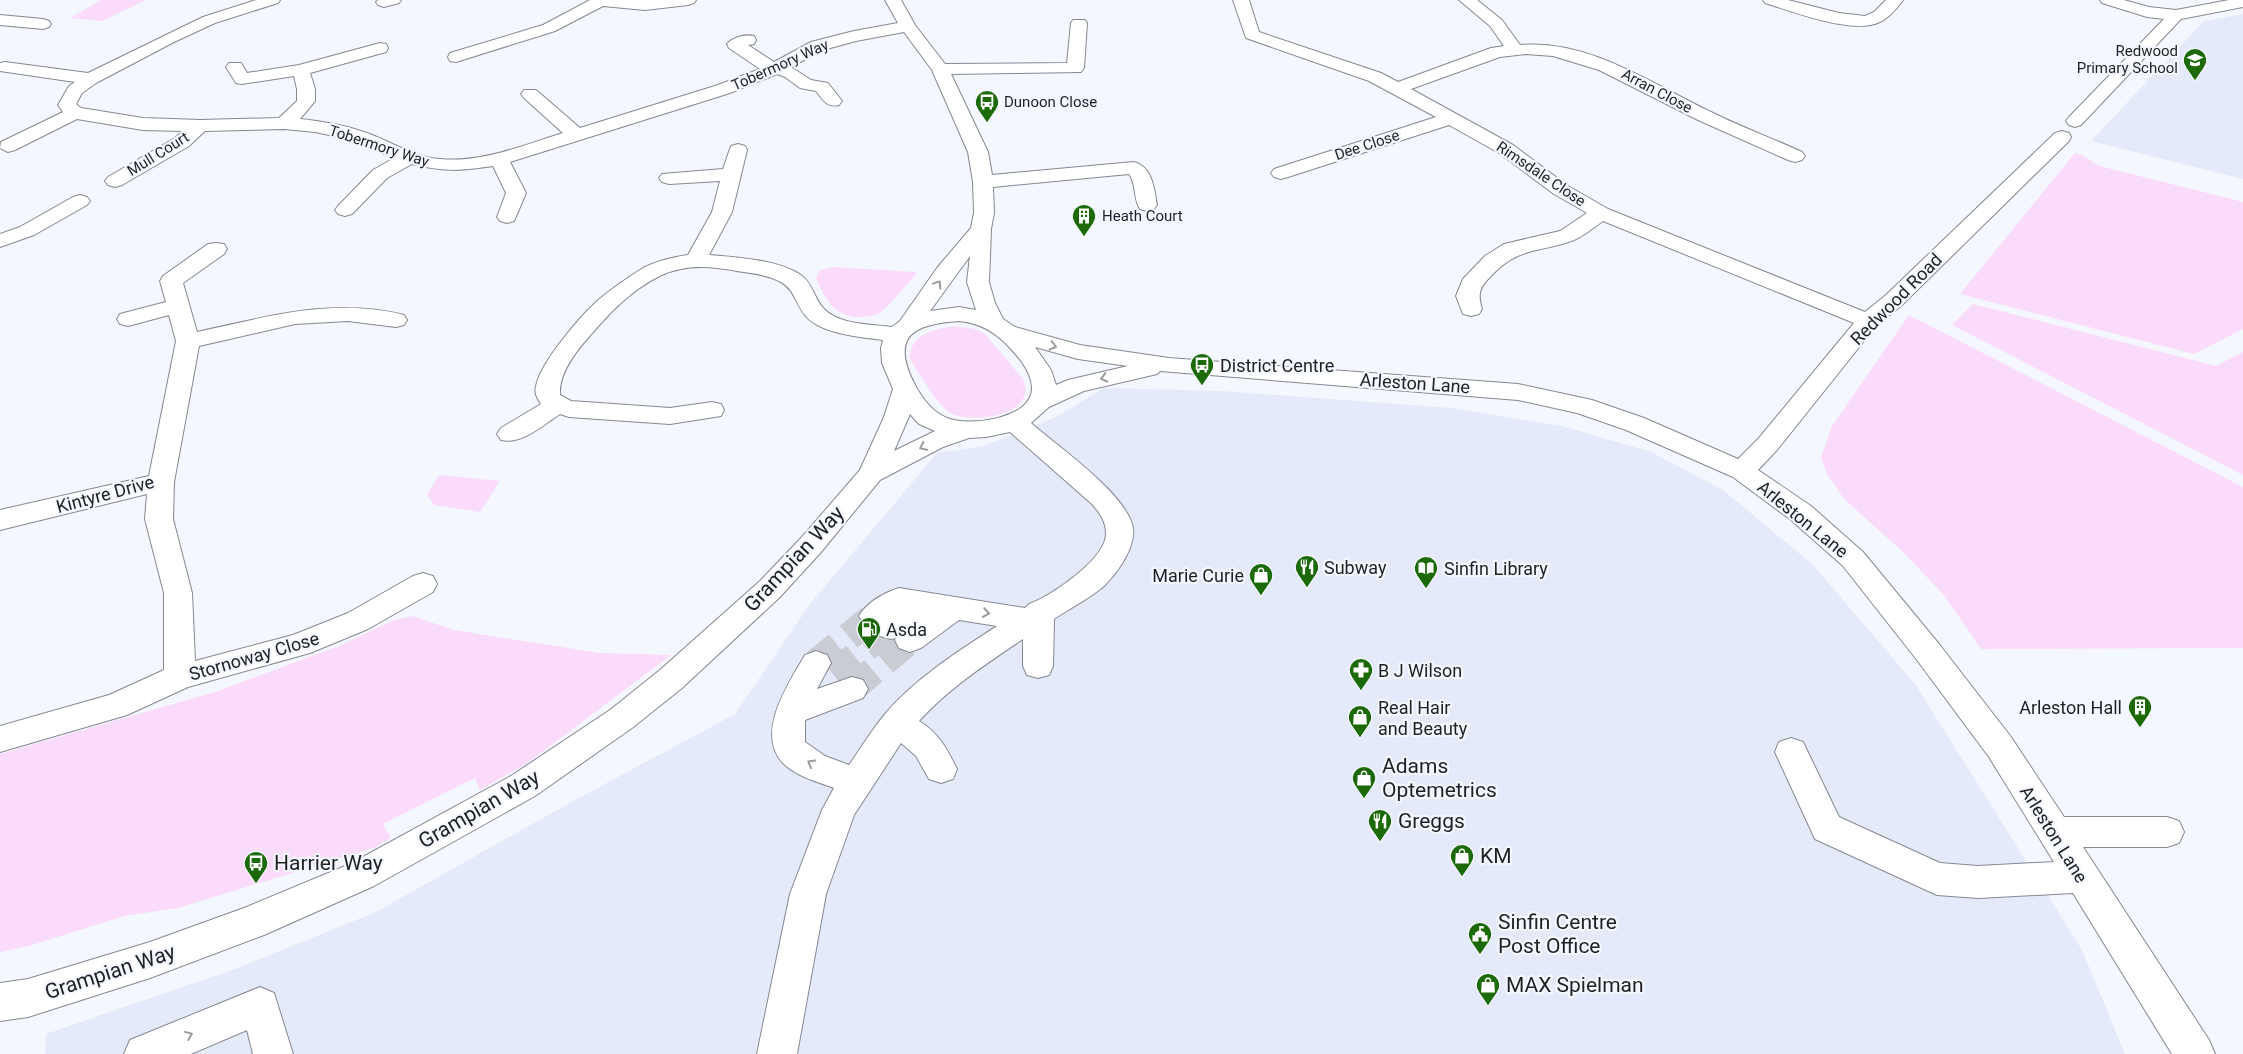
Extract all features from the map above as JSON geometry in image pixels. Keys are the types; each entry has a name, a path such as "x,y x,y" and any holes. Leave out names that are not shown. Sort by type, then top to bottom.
{"street":[{"path":"8,146 75,113 67,105 69,97 90,79 209,20 253,2 272,0"},
{"path":"456,57 557,25 600,0 645,5 688,0"},
{"path":"893,0 908,26 940,69 978,152 983,182 984,212 981,229 981,256 978,282 984,303 1000,327 1025,350 1042,376 1044,387 1041,401 1015,422 968,429 944,426 928,418 905,389 892,360 891,348 945,273 981,229"},
{"name":"Rimsdale Close","path":"1241,0 1252,36 1375,78 1397,88 1506,149 1561,190 1601,213 1868,321"},
{"path":"1467,0 1496,23 1514,49"},
{"path":"1770,0 1825,15 1854,20 1874,19 1894,0"},
{"path":"2108,0 2147,12 2176,15 2243,2"},
{"path":"2,12 20,22 43,24"},
{"name":"Redwood Road","path":"1742,471 1768,444 1868,321 1894,300 2069,137 2176,15"},
{"path":"940,69 1075,70 1079,23"},
{"name":"Tobermory Way","path":"75,113 143,124 200,126 284,123 315,126 358,136 409,158 446,165 461,165 499,159 732,87 826,44 908,26"},
{"path":"748,40 735,44 759,62 791,73 806,84 822,87 833,101"},
{"path":"235,68 242,79 300,70 380,48"},
{"name":"Arran Close","path":"1397,88 1496,52 1514,49 1573,55 1610,67 1705,116 1795,156"},
{"path":"5,67 90,79"},
{"path":"284,123 306,103 309,94 300,70"},
{"path":"530,94 578,136"},
{"name":"Dee Close","path":"1281,173 1452,118"},
{"name":"Mull Court","path":"115,181 182,142 200,126"},
{"path":"694,261 722,212 738,150"},
{"path":"345,210 380,174 409,158"},
{"path":"499,159 516,193 507,217"},
{"path":"983,182 1134,168 1143,180 1146,205"},
{"path":"669,178 732,174"},
{"path":"3,240 27,231 80,202"},
{"path":"1471,309 1467,296 1471,284 1493,261 1512,249 1566,235 1601,213"},
{"name":"Kintyre Drive","path":"0,520 161,482 188,341 171,281 216,249"},
{"path":"712,410 670,416 587,411 557,405 548,396 547,384 572,345 603,309 651,272 674,263 694,261 756,269 788,276 803,289 809,305 818,316 838,324 904,329 938,315 959,314 975,316 1000,327"},
{"path":"128,320 178,306"},
{"path":"188,341 295,318 348,314 396,320"},
{"name":"Arleston Lane","path":"1000,327 1078,352 1169,365 1518,392 1583,406 1636,424 1742,471 1801,513 1853,559 1928,652 2000,747 2195,1054"},
{"name":"Arleston Lane","path":"1041,401 1078,385 1169,365"},
{"name":"Grampian Way","path":"0,1002 28,998 150,960 251,923 362,875 523,786 621,719 671,679 770,589 812,544 871,474 897,417 905,389"},
{"path":"510,434 557,405"},
{"path":"778,1054 808,894 839,810 856,781 896,724 921,698 961,665 1033,616 1094,578 1111,556 1120,535 1115,514 1101,497 1015,422"},
{"name":"Grampian Way","path":"871,474 934,441 968,429"},
{"name":"Stornoway Close","path":"161,482 159,519 178,593 180,677 250,659 323,636 358,621 423,584"},
{"path":"941,605 892,628 899,599 1033,616"},
{"path":"1033,616 1038,666"},
{"path":"792,712 834,675 792,712 787,733 793,752 814,766 856,781"},
{"path":"0,739 116,706 180,677"},
{"path":"896,724 932,749 941,769"},
{"path":"1791,752 1827,828 1937,879 1978,882 2081,877"},
{"path":"2053,833 2100,831 2167,832"},
{"path":"144,1054 260,1006 273,1054"}],"shaded area":[{"path":"101,0 146,0 102,21 70,18"},
{"name":"Redwood Primary School","path":"2243,14 2243,179 2091,141 2204,21"},
{"path":"2075,153 2082,155 2099,166 2243,202 2243,329 2194,354 1960,294"},
{"path":"833,267 915,272 916,274 878,314 853,317 838,311 828,301 816,278 820,270"},
{"path":"1973,304 2216,366 2243,352 2243,475 1952,325"},
{"path":"1909,315 2243,487 2243,648 1981,649 1944,595 1901,550 1844,499 1827,474 1821,457 1832,426"},
{"path":"954,326 975,329 985,334 1023,379 1025,391 1022,401 1013,409 988,417 962,417 946,410 934,396 909,358 911,349 914,343 924,334"},
{"path":"1104,388 1221,391 1451,408 1562,426 1651,452 1723,490 1813,565 1915,684 2082,950 2125,1054 45,1054 46,1034 235,969 376,912 566,805 735,714 810,604 937,453 984,446 1056,417"},
{"path":"439,475 500,481 480,512 434,505 427,495"},
{"path":"412,616 454,630 599,653 671,655 526,764 480,790 475,778 383,824 391,838 374,848 178,908 124,916 32,945 0,952 0,754 215,692 339,646 394,620"}],"tunnel":[{"path":"816,663 874,616"},
{"path":"833,674 891,628"},
{"path":"852,689 910,640"}],"place":[{"name":"Redwood Primary School","path":"2195,81"},
{"name":"Dunoon Close","path":"987,123"},
{"name":"Heath Court","path":"1084,237"},
{"name":"District Centre","path":"1202,386"},
{"name":"Subway","path":"1307,588"},
{"name":"Sinfin Library","path":"1426,589"},
{"name":"Marie Curie","path":"1261,596"},
{"name":"Asda","path":"869,650"},
{"name":"B J Wilson","path":"1361,691"},
{"name":"Arleston Hall","path":"2140,728"},
{"name":"Real Hair and Beauty","path":"1360,738"},
{"name":"Adams Optemetrics","path":"1364,799"},
{"name":"Greggs","path":"1380,842"},
{"name":"KM","path":"1462,877"},
{"name":"Harrier Way","path":"256,884"},
{"name":"Sinfin Centre Post Office","path":"1480,955"},
{"name":"MAX Spielman","path":"1488,1006"}]}
